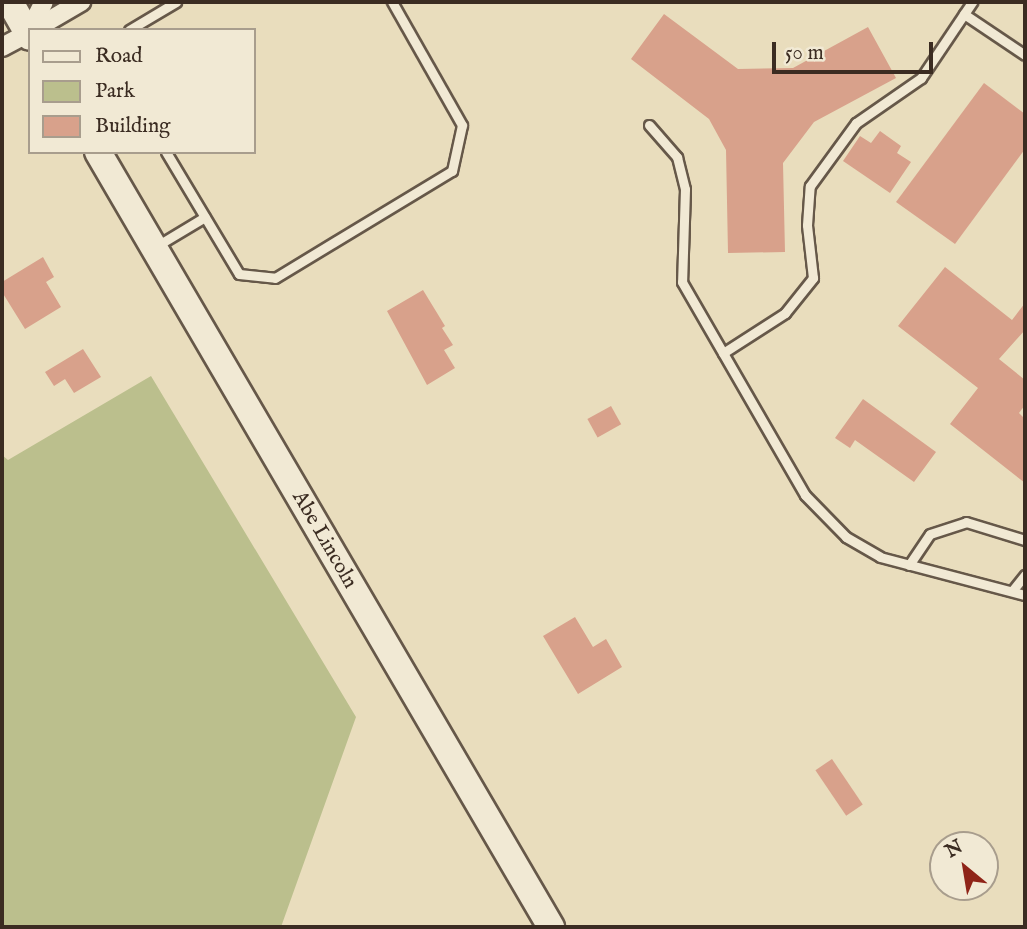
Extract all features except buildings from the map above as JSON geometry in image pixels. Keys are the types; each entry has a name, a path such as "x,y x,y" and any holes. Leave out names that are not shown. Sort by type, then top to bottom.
{"street":[{"path":"10,2 28,30"},
{"path":"32,28 44,2"},
{"path":"38,28 80,2"},
{"path":"2,47 28,34"},
{"name":"Abe Lincoln","path":"99,154 551,927"}],"lane":[{"path":"132,28 176,2"},
{"path":"167,154 239,274 275,278 452,171 463,125 392,2"},
{"path":"723,353 785,313 813,278 807,225 810,186 856,123 921,78 972,2"},
{"path":"964,14 1025,55"},
{"path":"649,125 677,157 685,190 682,282 805,495 846,537 880,557 1025,594"},
{"path":"154,248 205,217"},
{"path":"909,565 930,534 966,522 1025,540"},
{"path":"1012,591 1025,575"}],"green space":[{"path":"151,376 356,717 281,927 2,927 2,455 8,460"}]}
